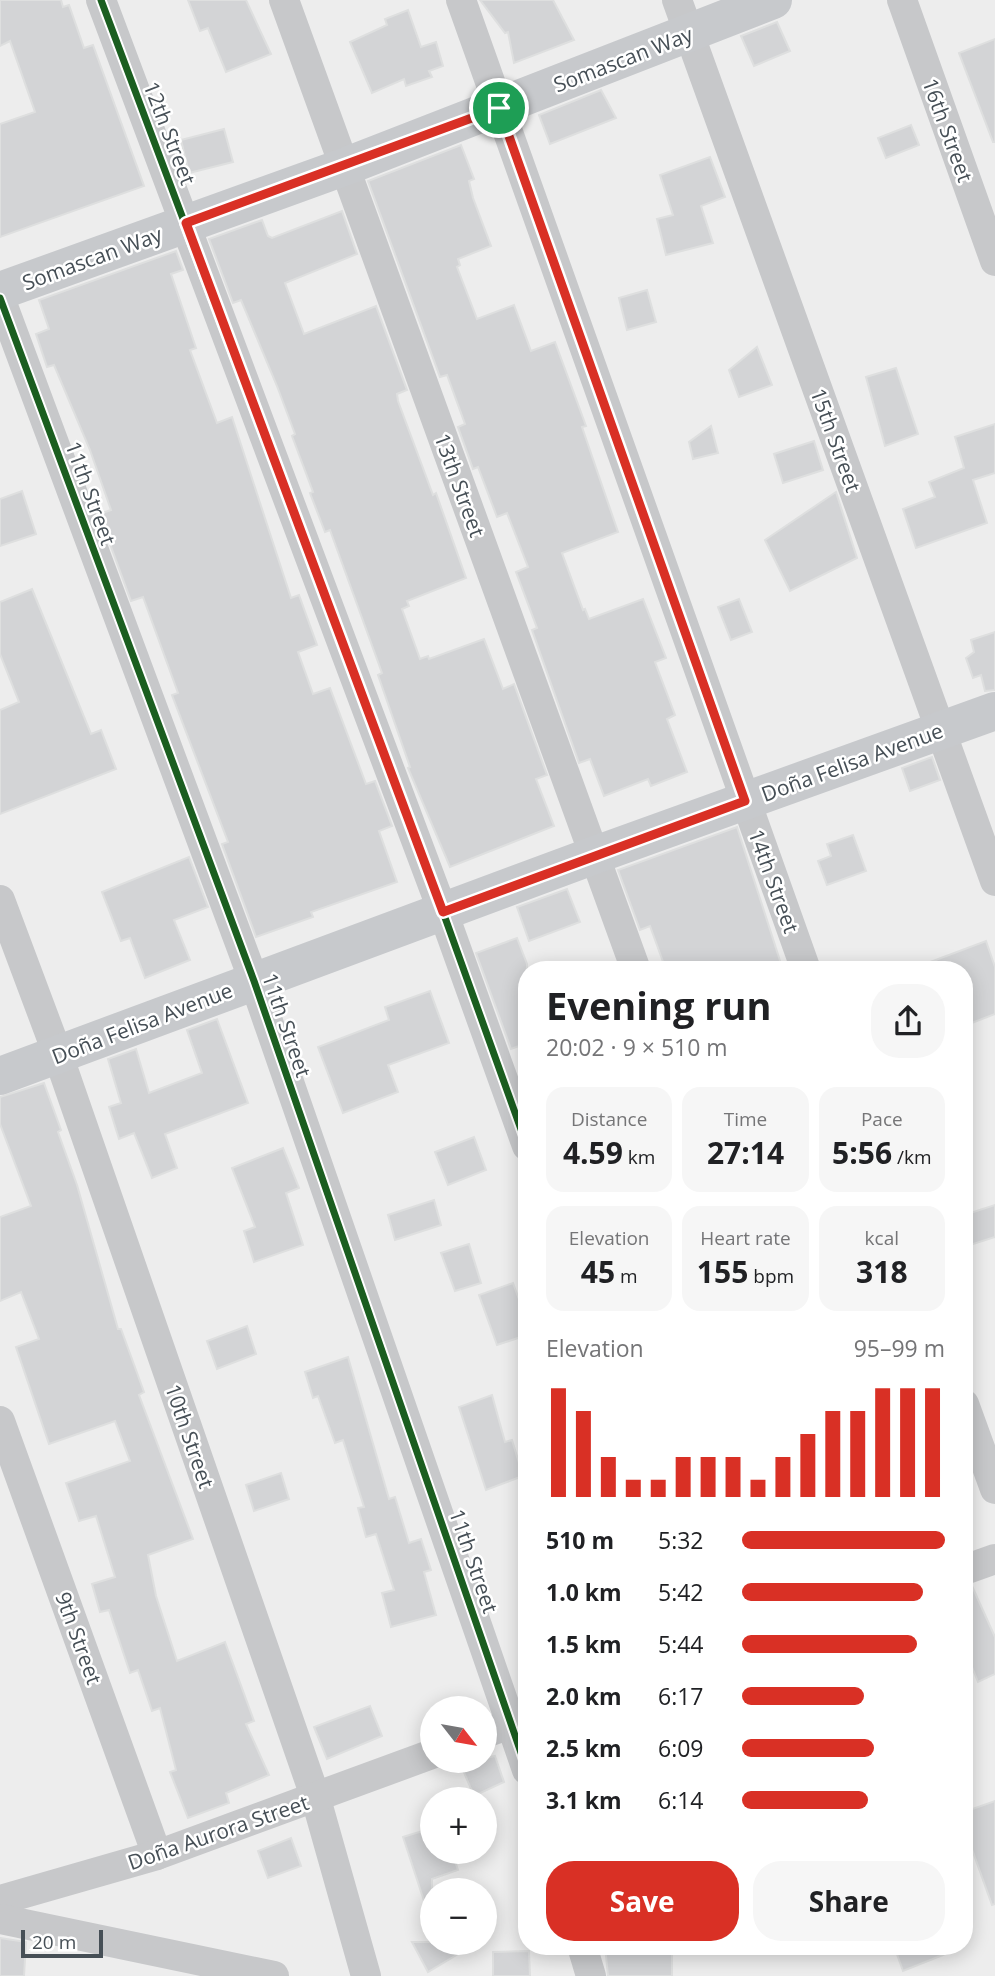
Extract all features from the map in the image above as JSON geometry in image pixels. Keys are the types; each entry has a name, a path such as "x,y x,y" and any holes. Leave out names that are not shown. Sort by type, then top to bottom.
{"street":[{"name":"12th Street","path":"101,0 443,912 518,1121"},
{"name":"13th Street","path":"284,0 633,961"},
{"name":"14th Street","path":"461,0 803,961"},
{"name":"Somascan Way","path":"0,292 499,108 682,17 773,0"},
{"name":"16th Street","path":"902,0 995,261"},
{"name":"15th Street","path":"682,17 995,881"},
{"name":"11th Street","path":"0,298 254,981 518,1749"},
{"name":"Doña Felisa Avenue","path":"0,1076 595,855 995,711"},
{"name":"10th Street","path":"0,900 58,1055 316,1799 366,1976"},
{"name":"9th Street","path":"0,1421 157,1855"},
{"path":"973,1429 995,1489"},
{"path":"973,1567 995,1559"},
{"name":"Doña Aurora Street","path":"0,1900 157,1855 316,1799 420,1759"},
{"path":"0,1919 274,1976"},
{"path":"585,1955 591,1976"}],"building":[{"path":"0,0 61,0 63,7 69,5 84,48 93,45 144,186 0,237 0,124 35,112 10,41 0,46"},
{"path":"188,0 246,0 271,54 226,72 208,28 200,31"},
{"path":"480,0 553,0 574,40 514,63 508,32 505,33"},
{"path":"408,10 421,47 436,42 443,66 429,71 432,77 406,86 404,79 372,93 350,42 387,25 385,19"},
{"path":"777,22 790,51 754,66 741,36"},
{"path":"995,39 995,142 993,142 959,53"},
{"path":"601,90 616,118 550,144 539,115"},
{"path":"911,125 919,145 886,158 878,138"},
{"path":"224,129 233,162 189,173 181,140"},
{"path":"461,145 474,179 469,181 473,198 491,246 458,259 460,265 457,267 477,319 514,305 531,351 555,342 586,426 582,427 618,532 562,553 583,610 585,609 589,619 643,599 666,658 655,662 675,715 667,719 687,772 651,786 648,779 604,796 590,759 579,763 532,630 537,628 516,572 528,567 507,513 497,517 478,467 473,469 458,427 465,424 447,375 440,377 368,181"},
{"path":"710,157 725,197 701,206 713,243 666,255 657,219 673,215 660,175"},
{"path":"342,211 357,254 285,283 304,334 376,306 407,390 397,394 398,401 433,495 436,493 466,578 407,601 409,606 402,609 420,659 428,656 429,659 484,639 503,689 514,684 547,775 536,779 554,826 450,867 408,768 410,767 378,675 382,673 330,530 325,532 310,493 313,492 277,386 241,300 233,303 209,239 262,220 268,236 272,238"},
{"path":"176,251 183,270 171,274 196,348 190,350 217,423 232,417 291,598 299,595 317,645 298,652 313,694 330,688 366,784 375,781 392,826 379,831 397,882 311,912 313,917 256,937 222,844 228,842 172,695 178,693 143,597 131,601 99,514 111,510 90,450 54,365 47,367 36,334 49,329 39,300"},
{"path":"647,290 656,322 627,330 619,298"},
{"path":"757,347 772,385 739,397 729,370"},
{"path":"896,368 918,434 885,446 866,377"},
{"path":"995,424 995,473 973,480 987,523 916,548 903,509 935,497 929,482 964,468 955,437"},
{"path":"711,426 718,453 693,459 689,442"},
{"path":"814,441 823,470 783,483 774,454"},
{"path":"22,491 36,534 0,546 0,499"},
{"path":"836,492 857,558 790,591 765,540"},
{"path":"32,589 91,734 101,730 116,769 0,814 0,710 19,702 0,654 0,602"},
{"path":"739,599 752,632 731,640 718,607"},
{"path":"995,632 995,690 985,691 981,675 973,678 966,658 974,652 971,640"},
{"path":"932,757 940,780 910,791 902,768"},
{"path":"737,827 780,961 663,961 650,926 640,930 618,870"},
{"path":"853,835 866,871 827,885 818,861 831,856 827,844"},
{"path":"189,857 208,907 174,920 190,960 145,978 130,938 121,941 102,892"},
{"path":"567,889 580,922 529,941 517,907"},
{"path":"517,938 526,961 518,961 518,1046 511,1049 476,953"},
{"path":"986,941 995,967 995,1014 973,1023 973,961 933,961"},
{"path":"430,991 449,1043 388,1065 398,1092 343,1113 318,1047 389,1020 385,1007"},
{"path":"217,1019 248,1103 165,1134 177,1168 152,1178 134,1133 119,1139 109,1107 121,1103 108,1059 136,1049 149,1093 202,1073 187,1030"},
{"path":"44,1083 61,1130 58,1132 77,1185 118,1329 121,1329 144,1392 139,1395 193,1539 148,1555 156,1596 177,1661 225,1642 254,1721 246,1724 269,1775 226,1793 229,1803 188,1818 170,1772 176,1770 160,1708 152,1711 138,1670 130,1673 109,1610 100,1612 92,1584 115,1577 96,1516 79,1521 66,1483 130,1461 115,1421 49,1444 16,1347 39,1339 21,1292 0,1301 0,1217 31,1206 0,1124 0,1097"},
{"path":"474,1137 486,1170 448,1185 435,1152"},
{"path":"283,1148 299,1188 286,1193 303,1245 254,1262 244,1231 255,1227 232,1168"},
{"path":"434,1200 441,1225 395,1240 388,1215"},
{"path":"995,1205 995,1237 973,1244 973,1212"},
{"path":"469,1244 481,1283 455,1291 441,1253"},
{"path":"513,1283 518,1297 518,1338 497,1345 479,1295"},
{"path":"247,1326 256,1354 217,1369 207,1341"},
{"path":"348,1357 389,1499 395,1497 409,1543 421,1539 431,1570 424,1572 436,1615 391,1627 382,1593 394,1590 376,1534 366,1537 358,1508 364,1507 343,1440 335,1443 318,1396 313,1398 305,1372"},
{"path":"492,1395 505,1442 512,1440 518,1460 518,1478 486,1490 459,1407"},
{"path":"281,1473 289,1499 254,1511 246,1485"},
{"path":"973,1588 995,1637 995,1674 978,1682 973,1670"},
{"path":"370,1706 382,1736 327,1759 314,1727"},
{"path":"497,1762 504,1782 493,1787 470,1787 464,1773 497,1773"},
{"path":"995,1801 995,1904 992,1905 973,1852 973,1809"},
{"path":"420,1832 420,1864 456,1864 458,1870 435,1878 420,1878 420,1889 403,1837"},
{"path":"291,1838 301,1866 268,1878 258,1851"},
{"path":"0,1938 26,1942 24,1976 0,1976"},
{"path":"412,1942 420,1942 420,1955 456,1955 428,1972"},
{"path":"518,1951 518,1955 529,1955 530,1976 493,1976 493,1955 497,1955 497,1952"},
{"path":"606,1955 672,1955 672,1976 608,1976"},
{"path":"897,1955 943,1955 903,1971"}],"cycle path":[{"path":"101,0 443,912 518,1121"},
{"path":"0,298 254,981 518,1744"}],"route":[{"path":"499,108 745,801 443,912 186,223 499,108"}]}
